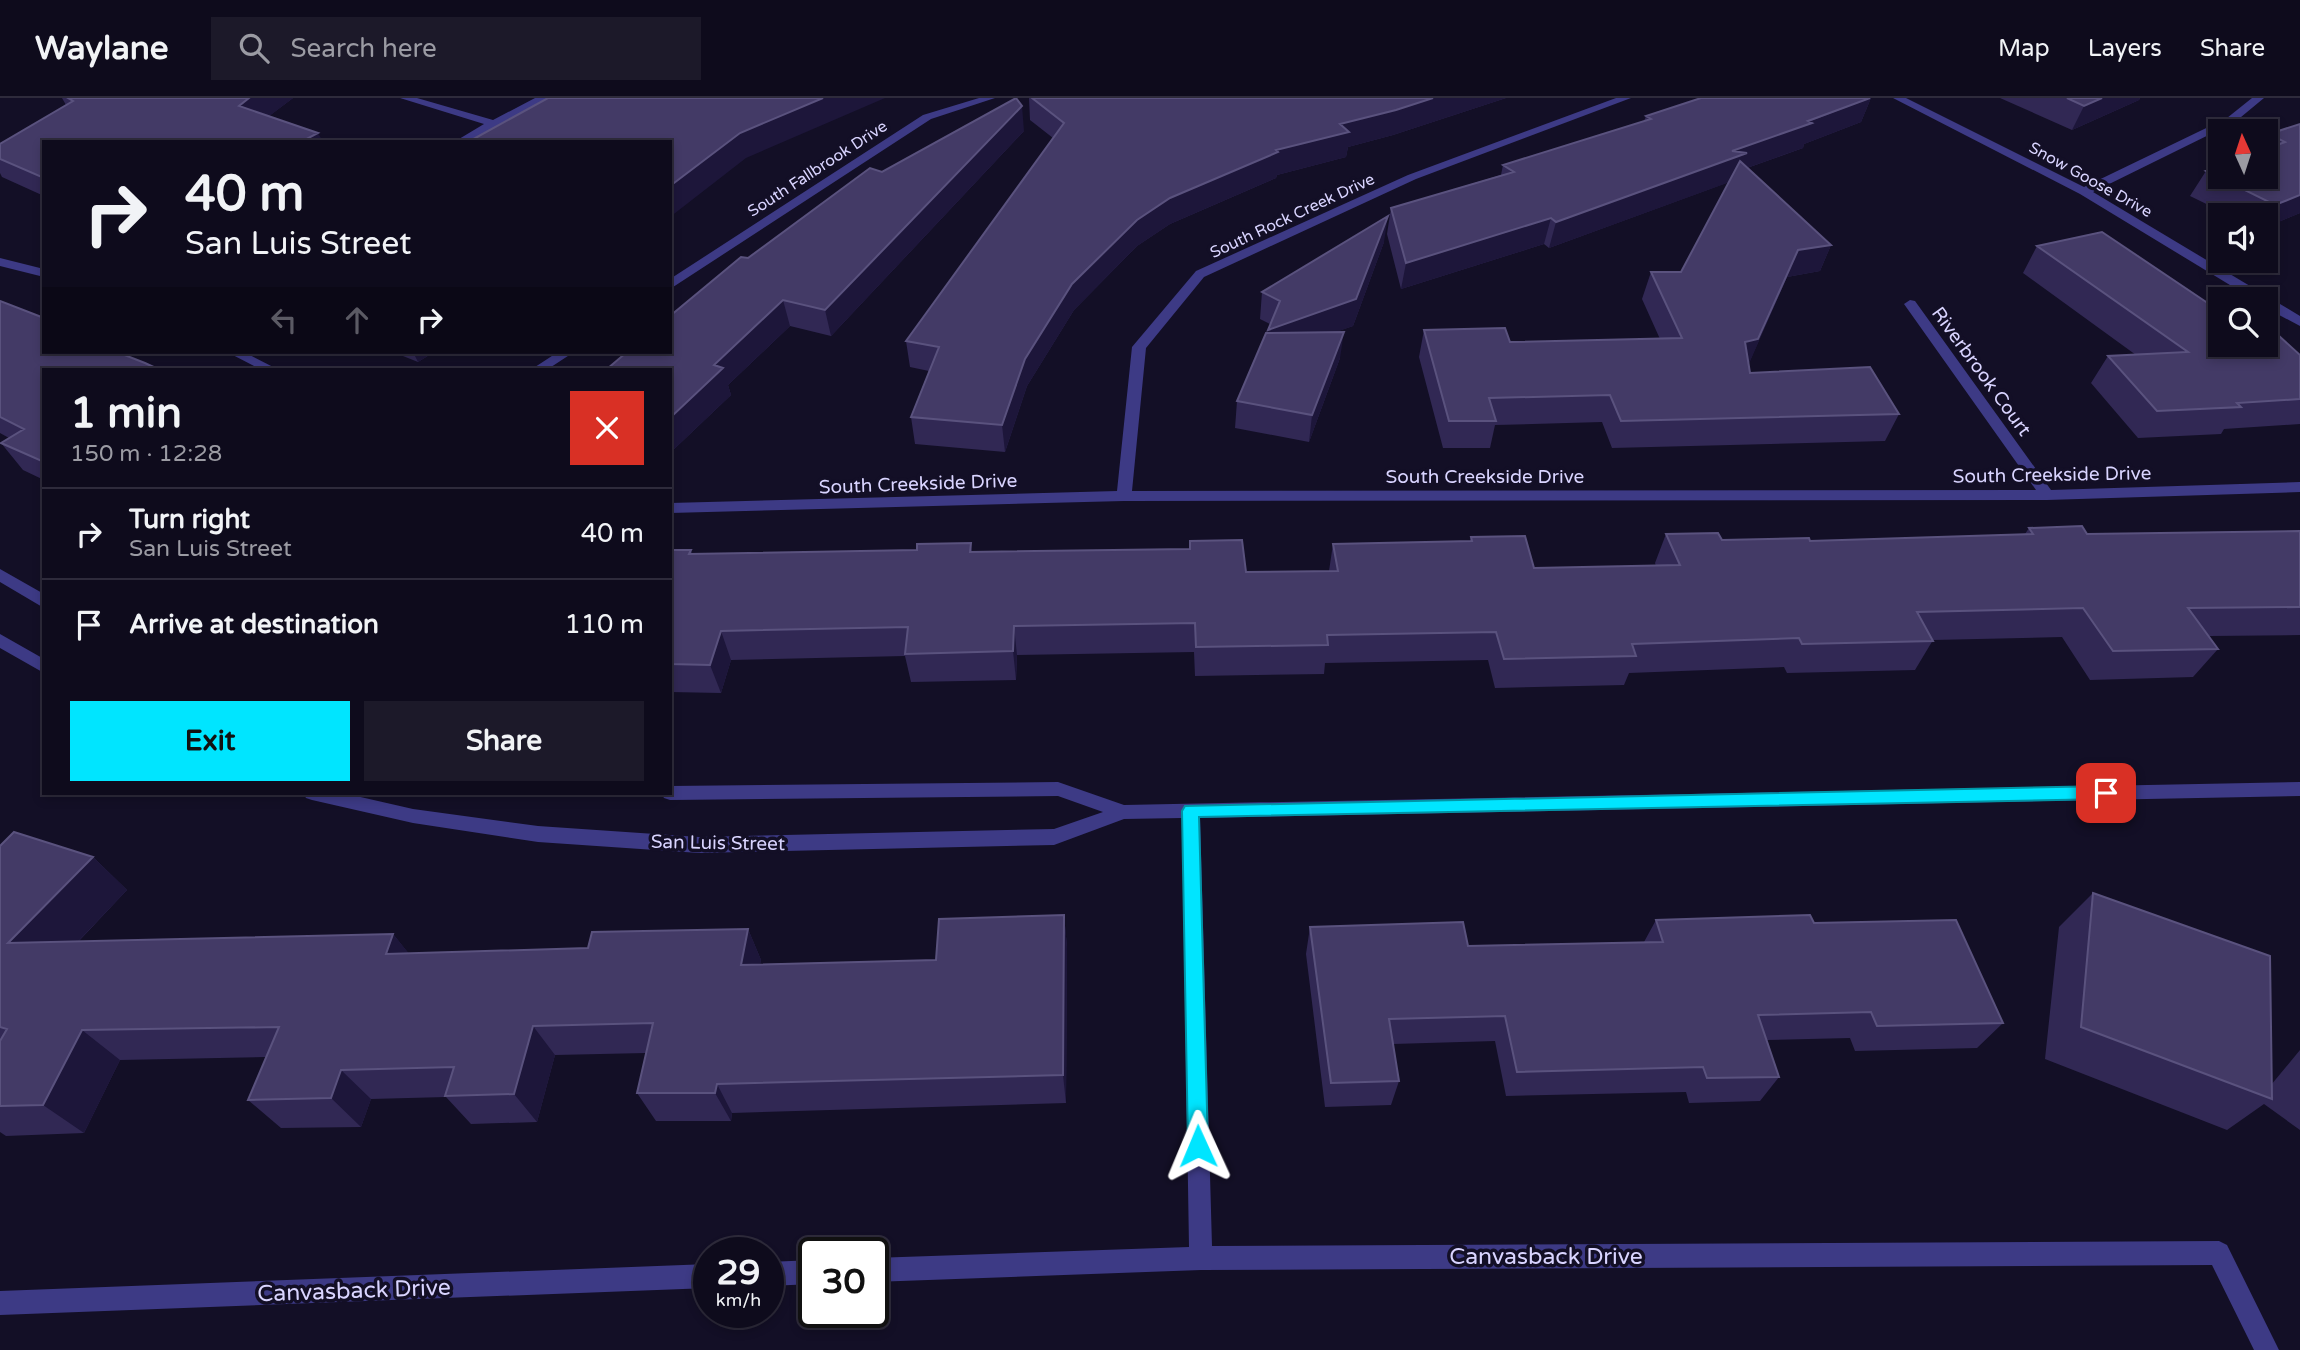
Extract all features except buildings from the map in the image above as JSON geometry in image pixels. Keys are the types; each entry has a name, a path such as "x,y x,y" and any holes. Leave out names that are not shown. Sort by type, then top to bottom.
{"street":[{"path":"405,98 495,124"},
{"path":"463,140 543,98"},
{"name":"South Fallbrook Drive","path":"672,284 927,117 990,98"},
{"name":"South Rock Creek Drive","path":"1124,496 1139,347 1200,274 1412,177 1626,98"},
{"name":"Snow Goose Drive","path":"1898,98 2084,192 2242,287"},
{"path":"2084,192 2231,120 2259,98"},
{"path":"0,262 42,272"},
{"name":"Riverbrook Court","path":"1910,304 2047,495"},
{"name":"Snow Goose Drive","path":"2278,309 2300,322"},
{"path":"238,354 268,368"},
{"path":"542,368 563,354"},
{"name":"South Creekside Drive","path":"672,508 1124,496 2047,495 2300,487"},
{"path":"0,575 42,601"},
{"path":"0,640 42,666"},
{"name":"San Luis Street","path":"672,793 1058,789 1124,812"},
{"name":"San Luis Street","path":"322,795 413,816 538,834 699,845 1054,837 1124,812 2300,789"},
{"path":"1191,811 1201,1258"},
{"name":"Canvasback Drive","path":"889,1269 1201,1258 2219,1253 2267,1350"},
{"name":"Canvasback Drive","path":"0,1303 693,1277"}],"route":[{"path":"1198,1146 1191,811 2106,793"}]}
